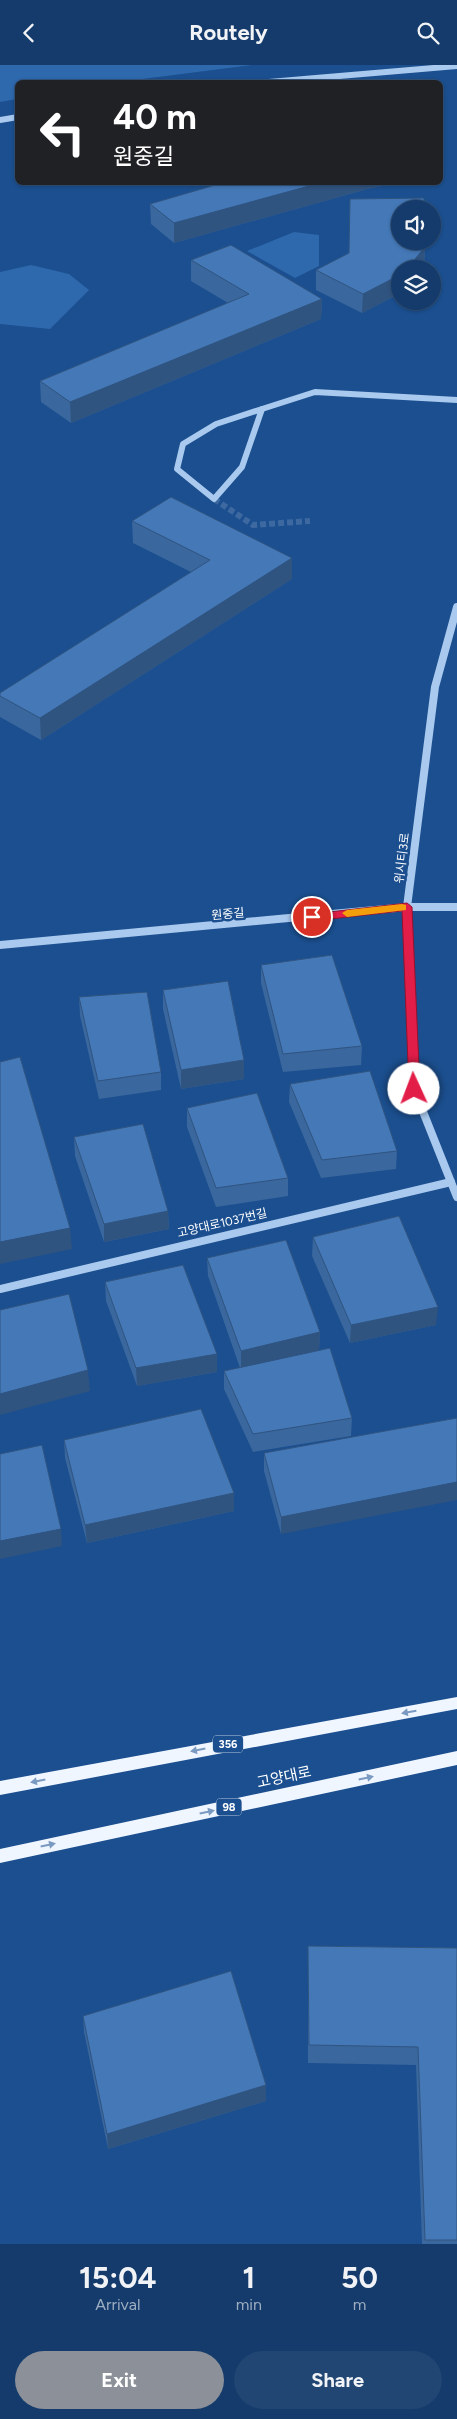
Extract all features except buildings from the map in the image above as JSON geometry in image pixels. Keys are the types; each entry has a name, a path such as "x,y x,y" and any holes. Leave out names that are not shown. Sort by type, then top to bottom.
{"main road":[{"name":"356","path":"0,1788 457,1703"},
{"name":"고양대로","path":"0,1856 457,1758"}],"street":[{"path":"292,80 457,66"},
{"path":"0,120 15,118"},
{"path":"262,408 242,467 214,499 177,469 183,444 216,424 262,408 315,393 457,400"},
{"name":"위시티3로","path":"457,607 435,687 407,907 414,1089 457,1197"},
{"name":"원중길","path":"0,945 297,919 407,907 457,907"},
{"name":"고양대로1037번길","path":"0,1289 451,1182"}],"shaded area":[{"path":"0,65 252,65 135,80 15,80 15,99 0,102"},
{"path":"294,232 319,235 319,266 295,278 247,251"},
{"path":"31,265 69,274 89,290 50,329 0,324 0,272"}],"tunnel":[{"path":"214,499 253,525 310,521"}],"slow traffic":[{"path":"347,913 402,907"}],"route":[{"path":"312,917 407,907 414,1089"}]}
